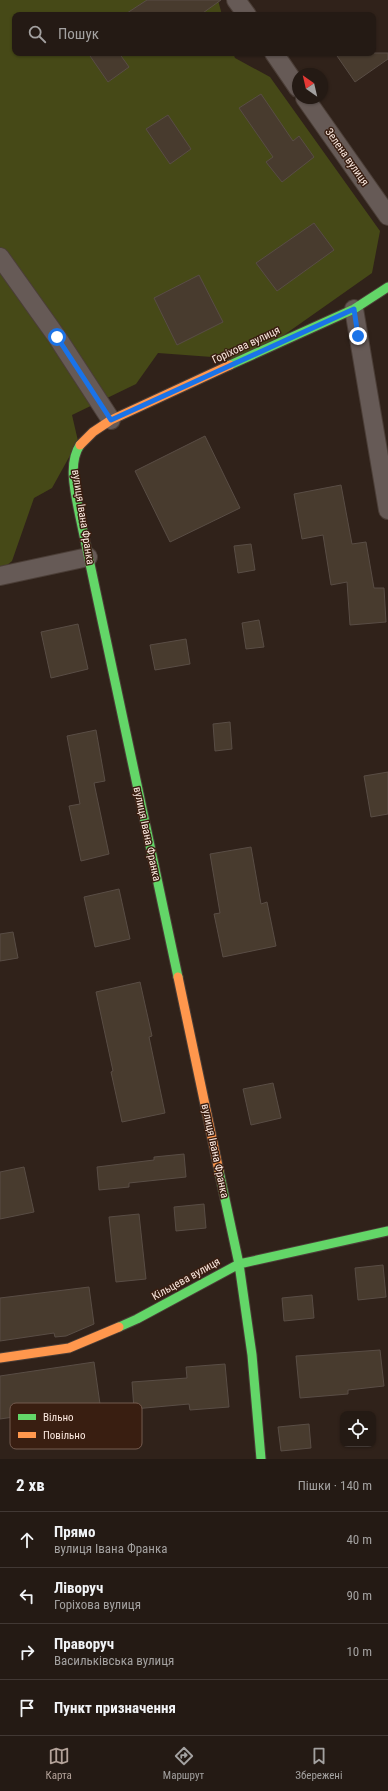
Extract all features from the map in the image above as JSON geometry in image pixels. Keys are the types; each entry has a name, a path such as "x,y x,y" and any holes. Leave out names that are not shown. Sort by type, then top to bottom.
{"street":[{"path":"236,0 245,12"},
{"path":"276,56 292,79"},
{"name":"Зелена вулиця","path":"309,104 388,216"},
{"path":"0,256 57,337 111,420"},
{"name":"Горіхова вулиця","path":"111,420 354,309 388,287"},
{"path":"354,309 388,510"},
{"name":"вулиця Івана Франка","path":"111,420 92,433 78,447 74,462 74,481 88,557 239,1264 252,1355 261,1459"},
{"path":"0,576 88,557"},
{"name":"Кільцева вулиця","path":"0,1358 69,1348 137,1319 239,1264 388,1231"}],"green space":[{"path":"0,0 218,0 221,12 12,12 12,56 234,56 235,58 270,77 380,231 372,273 284,335 239,359 158,353 136,384 72,415 78,441 52,488 34,498 12,561 0,571"}],"building":[{"path":"147,0 221,0 204,12 129,12"},
{"path":"376,53 388,53 388,59 355,82 337,56 376,56"},
{"path":"90,56 121,56 129,67 108,82"},
{"path":"261,94 293,141 299,136 314,157 282,182 266,162 273,157 239,108"},
{"path":"168,115 191,149 170,164 146,129"},
{"path":"314,223 334,250 277,291 256,263"},
{"path":"199,275 223,322 177,345 154,298"},
{"path":"205,436 240,508 170,542 135,471"},
{"path":"341,485 352,544 366,542 374,588 384,588 386,622 350,625 347,582 331,585 323,535 302,539 294,494"},
{"path":"251,544 255,570 238,573 234,546"},
{"path":"259,620 264,647 246,649 242,623"},
{"path":"78,624 88,669 51,678 41,632"},
{"path":"186,639 190,664 155,670 150,645"},
{"path":"230,722 232,749 215,751 213,724"},
{"path":"96,730 105,781 94,783 109,854 81,861 69,806 80,804 67,736"},
{"path":"388,772 388,814 371,817 364,776"},
{"path":"251,847 261,904 267,902 276,946 223,957 214,914 220,913 210,854"},
{"path":"119,889 130,939 95,947 84,897"},
{"path":"13,932 18,958 0,961 0,934"},
{"path":"140,982 152,1036 149,1037 165,1113 122,1122 96,992"},
{"path":"273,1083 281,1118 251,1125 243,1089"},
{"path":"184,1154 186,1177 129,1183 129,1187 99,1190 97,1167 154,1160 154,1157"},
{"path":"24,1167 34,1212 0,1219 0,1172"},
{"path":"204,1204 206,1228 176,1231 174,1207"},
{"path":"139,1214 146,1279 116,1282 109,1217"},
{"path":"383,1265 386,1297 358,1300 355,1268"},
{"path":"89,1287 94,1324 66,1336 55,1337 54,1333 0,1341 0,1298"},
{"path":"312,1295 314,1318 284,1321 282,1298"},
{"path":"380,1350 384,1386 348,1390 348,1394 300,1398 296,1356"},
{"path":"94,1362 100,1403 10,1403 10,1418 0,1419 0,1376"},
{"path":"225,1364 229,1407 190,1410 189,1404 142,1408 142,1403 134,1403 132,1382 187,1378 186,1367"},
{"path":"309,1424 311,1448 281,1451 278,1427"}],"traffic: fast":[{"path":"230,365 354,309 388,287"},
{"path":"80,445 76,453 73,471 76,500 178,977"},
{"path":"219,1171 239,1264 252,1355 261,1459"},
{"path":"119,1327 137,1319 239,1264 388,1231"}],"traffic: slow":[{"path":"80,445 93,432 111,420 230,365"},
{"path":"178,977 219,1171"},
{"path":"0,1358 69,1348 119,1327"}],"route":[{"path":"57,337 111,420 354,309 358,336"}]}
